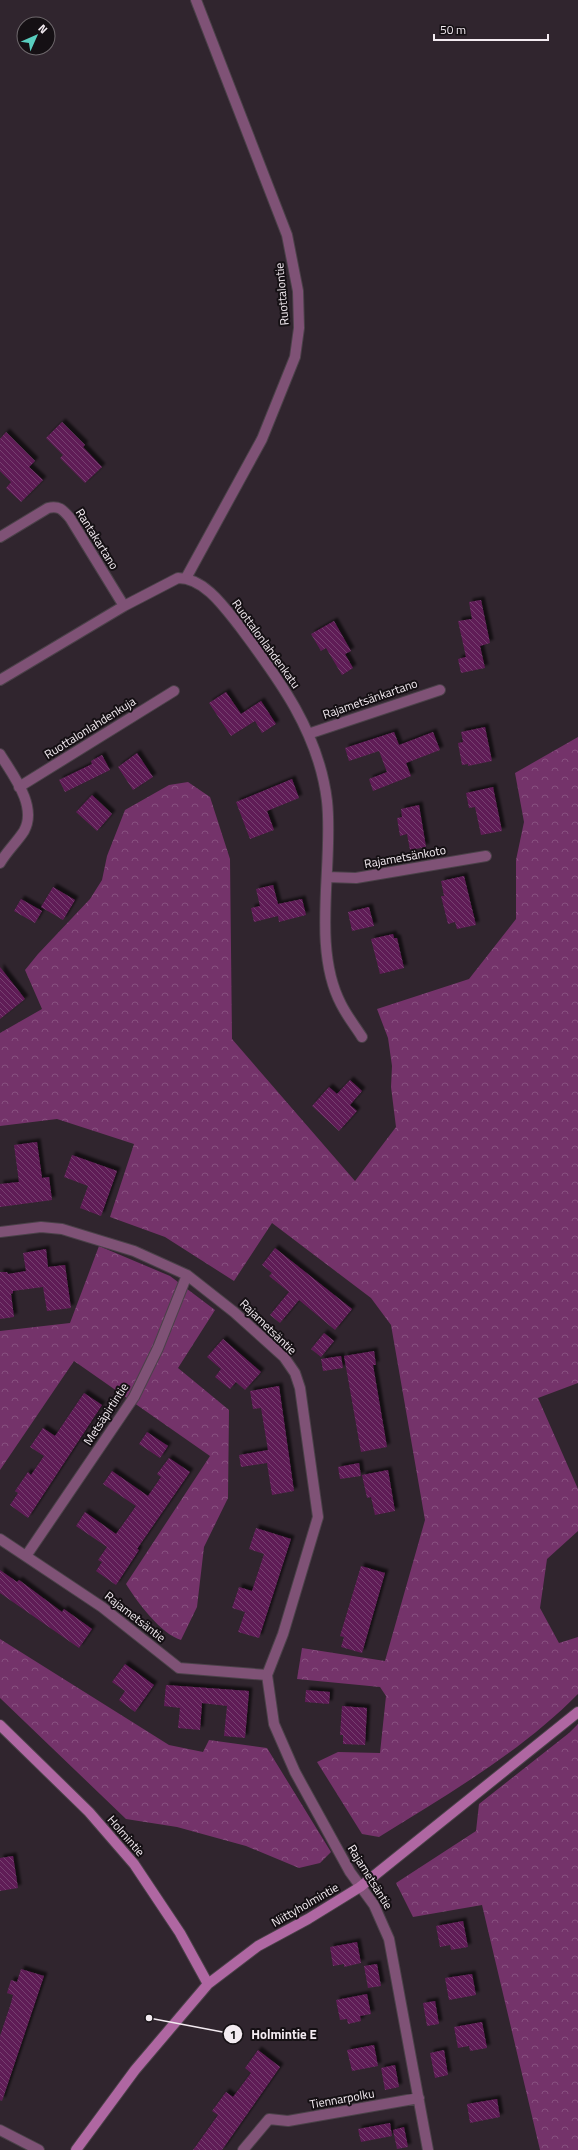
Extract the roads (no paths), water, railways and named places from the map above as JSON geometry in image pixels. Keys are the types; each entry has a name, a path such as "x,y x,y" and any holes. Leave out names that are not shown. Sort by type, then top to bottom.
{"street":[{"name":"Ruottalontie","path":"186,578 262,440 295,357 299,328 298,291 287,235 196,0"},
{"name":"Rantakartano","path":"0,537 48,508 60,508 70,518 124,606"},
{"path":"0,680 124,606 172,580 186,578"},
{"name":"Ruottalonlahdenkatu","path":"186,578 196,581 225,608 272,670 295,706 308,734 326,800 327,877 325,916 331,977 340,1004 362,1037"},
{"name":"Rajametsänkartano","path":"308,734 440,690"},
{"name":"Ruottalonlahdenkuja","path":"19,787 174,691"},
{"path":"0,754 19,787 26,804 28,820 24,830 0,863"},
{"name":"Rajametsänkoto","path":"327,877 356,878 486,856"},
{"name":"Rajametsäntie","path":"0,1232 41,1227 62,1229 134,1251 187,1275 234,1312 284,1357 295,1373 300,1388 318,1517 283,1634 267,1675 274,1724 295,1772 350,1872 374,1905 390,1939 428,2150"},
{"name":"Metsäpirtintie","path":"26,1556 134,1397 158,1348 187,1275"},
{"name":"Rajametsäntie","path":"0,1539 102,1607 179,1668 267,1675"},
{"name":"Niittyholmintie","path":"76,2150 135,2070 208,1984 258,1946 308,1920 360,1887 578,1712"},
{"name":"Holmintie","path":"0,1725 89,1812 134,1864 180,1932 208,1984"},
{"name":"Tiennarpolku","path":"243,2150 268,2119 288,2121 419,2098"},
{"path":"0,2130 39,2150"}],"place":[{"name":"Holmintie E","path":"149,2018"}]}
